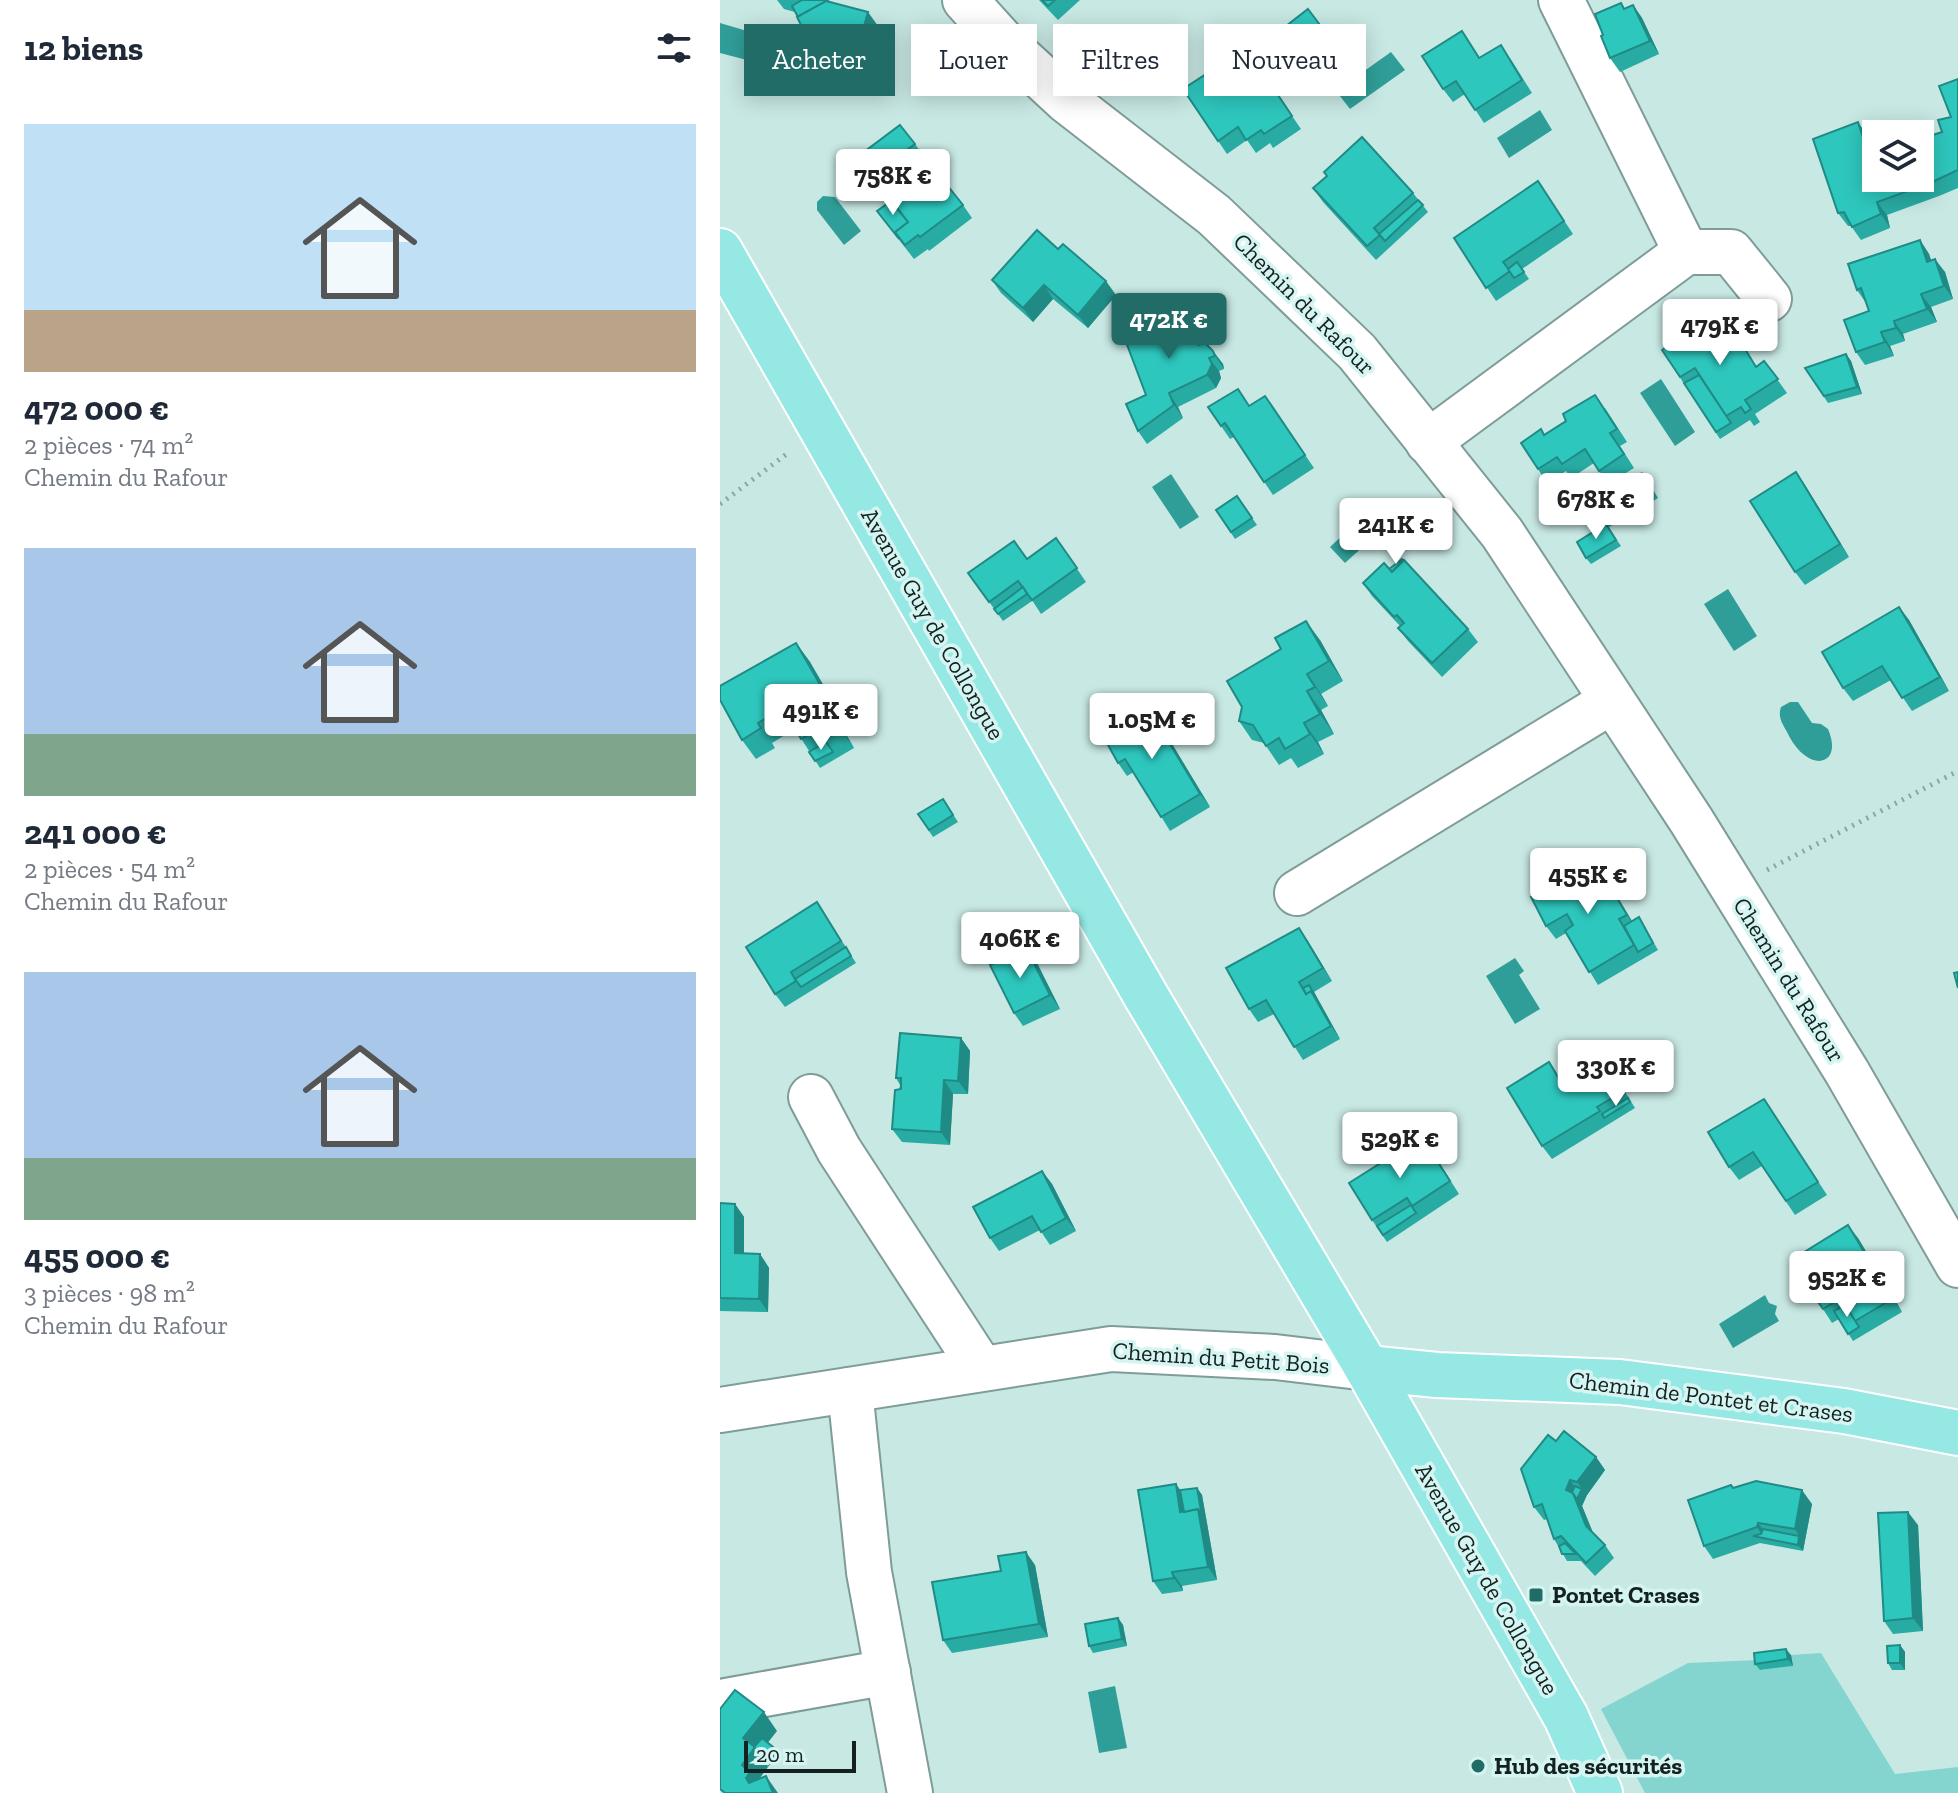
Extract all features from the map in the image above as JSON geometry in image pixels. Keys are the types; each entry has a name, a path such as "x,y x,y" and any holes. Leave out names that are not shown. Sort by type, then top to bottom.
{"main road":[{"name":"Avenue Guy de Collongue","path":"720,251 1146,996 1253,1136 1315,1232 1348,1298 1367,1368 1566,1717 1600,1793"},
{"name":"Chemin de Pontet et Crases","path":"1367,1368 1437,1375 1620,1382 1844,1411 1958,1433"}],"street":[{"name":"Chemin du Rafour","path":"965,0 1004,43 1067,101 1214,215 1357,352 1502,533 1733,888 1847,1072 1958,1265"},
{"path":"1561,0 1686,252"},
{"path":"1428,442 1686,252 1731,252 1769,299"},
{"path":"1297,893 1612,701"},
{"path":"811,1097 839,1150 981,1368"},
{"name":"Chemin du Petit Bois","path":"720,1410 1111,1349 1275,1357 1367,1368"},
{"path":"850,1390 869,1572 910,1793"},
{"path":"720,1702 888,1672"}],"path":[{"path":"720,504 820,427"},
{"path":"1733,888 1958,771"}],"shaded area":[{"path":"720,23 744,30 744,59 720,53"},
{"path":"1391,52 1405,70 1350,109 1340,96 1366,96 1366,70"},
{"path":"1540,110 1552,130 1509,158 1497,138"},
{"path":"823,196 835,197 861,231 844,245 817,210 817,202"},
{"path":"1661,379 1695,432 1675,446 1640,393"},
{"path":"1642,472 1658,498 1609,527 1594,502"},
{"path":"1171,474 1199,517 1180,529 1152,487"},
{"path":"1363,516 1378,533 1345,563 1330,547"},
{"path":"1728,589 1757,636 1734,651 1704,604"},
{"path":"1798,702 1812,723 1828,729 1831,751 1822,761 1806,756 1797,748 1783,725 1781,707"},
{"path":"1515,958 1524,971 1519,975 1540,1009 1515,1024 1486,976"},
{"path":"1765,1295 1769,1303 1777,1306 1775,1314 1779,1321 1733,1348 1719,1324"},
{"path":"1821,1653 1895,1774 1958,1767 1958,1793 1645,1793 1601,1709 1688,1663 1758,1660 1761,1670 1792,1666 1791,1655"},
{"path":"1115,1686 1127,1748 1099,1753 1088,1692"}],"building":[{"path":"802,0 828,1 798,17 792,6"},
{"path":"826,1 868,12 865,24 800,24 797,17"},
{"path":"1621,3 1624,9 1633,5 1650,41 1610,58 1595,14"},
{"path":"1308,9 1319,24 1289,24"},
{"path":"1462,31 1479,58 1501,45 1522,80 1475,110 1456,81 1443,89 1422,56"},
{"path":"1204,75 1204,96 1279,96 1292,116 1264,134 1261,130 1246,140 1238,127 1218,141 1188,96 1188,86"},
{"path":"1958,79 1958,170 1934,181 1934,135 1942,132 1938,120 1951,117 1939,86"},
{"path":"1858,122 1862,134 1862,192 1905,192 1877,202 1881,214 1852,227 1844,212 1838,213 1813,139"},
{"path":"900,125 915,144 908,149 936,185 943,180 963,205 905,245 895,232 908,222 872,176 863,183 848,164"},
{"path":"1362,137 1413,193 1374,228 1380,235 1367,246 1313,188 1327,176 1324,172"},
{"path":"919,150 928,162 922,167 913,155"},
{"path":"1538,181 1564,221 1503,262 1510,271 1486,288 1454,238"},
{"path":"1418,200 1423,205 1385,241 1379,234"},
{"path":"891,201 908,222 895,232 899,239 877,211"},
{"path":"1037,230 1058,249 1063,244 1106,281 1078,315 1044,285 1023,308 992,280"},
{"path":"1920,240 1927,262 1935,259 1944,286 1921,294 1927,309 1894,321 1896,328 1881,332 1885,342 1856,352 1844,320 1869,311 1848,264"},
{"path":"1517,262 1524,272 1514,278 1508,269"},
{"path":"1201,300 1212,323 1194,334 1199,345 1204,342 1215,356 1209,358 1212,364 1207,375 1169,393 1174,405 1138,431 1126,404 1146,395 1126,342 1163,325 1161,319"},
{"path":"1710,319 1727,346 1739,339 1756,367 1764,361 1778,379 1745,400 1751,409 1745,413 1741,407 1726,416 1695,368 1680,377 1662,350"},
{"path":"1846,354 1857,387 1824,396 1805,368"},
{"path":"1699,375 1731,423 1716,432 1684,383"},
{"path":"1238,389 1249,406 1265,396 1305,455 1264,482 1225,423 1221,426 1208,407"},
{"path":"1595,395 1617,429 1610,433 1624,454 1599,471 1585,449 1562,464 1557,457 1538,469 1521,443 1541,429 1544,435 1566,421 1563,414"},
{"path":"1796,472 1840,544 1795,572 1750,501"},
{"path":"1237,496 1252,518 1231,532 1216,510"},
{"path":"1606,524 1616,540 1586,558 1577,542"},
{"path":"1056,538 1077,568 1032,600 1018,581 989,602 968,573 1014,541 1027,559"},
{"path":"1402,559 1392,572 1389,569"},
{"path":"1404,560 1468,629 1432,663 1398,628 1404,623 1397,615 1394,617 1363,583 1384,563 1392,572"},
{"path":"1023,587 1027,594 998,614 994,609"},
{"path":"1899,607 1940,677 1902,698 1882,666 1843,688 1822,652"},
{"path":"1306,621 1329,661 1307,674 1315,687 1307,691 1320,714 1304,723 1310,734 1285,749 1279,738 1266,746 1253,725 1239,721 1242,707 1227,681 1281,649 1275,638"},
{"path":"796,643 841,729 824,739 818,729 801,739 783,708 758,723 761,728 742,740 720,700 720,686"},
{"path":"1147,706 1200,794 1161,817 1125,759 1118,763 1102,734"},
{"path":"826,742 833,752 815,761 809,752"},
{"path":"943,799 953,815 929,830 918,814"},
{"path":"1596,862 1627,915 1619,919 1634,945 1589,972 1565,931 1573,925 1567,914 1546,926 1531,897 1551,886 1554,892"},
{"path":"817,902 841,941 791,972 796,981 775,994 746,947"},
{"path":"1639,917 1653,943 1638,952 1624,926"},
{"path":"1299,928 1323,968 1299,982 1306,994 1311,991 1331,1026 1294,1047 1266,1000 1249,1009 1226,968"},
{"path":"846,947 851,956 801,987 795,979"},
{"path":"1026,948 1050,995 1014,1013 990,965"},
{"path":"1309,985 1316,998 1311,991 1306,994 1303,988"},
{"path":"900,1033 961,1038 958,1081 944,1080 941,1132 892,1129 895,1090 901,1089 901,1078 896,1078"},
{"path":"1599,1052 1624,1091 1597,1107 1600,1111 1542,1146 1507,1088 1549,1062 1561,1082 1570,1076 1568,1072"},
{"path":"1628,1098 1630,1102 1604,1118 1602,1114"},
{"path":"1764,1099 1818,1182 1786,1201 1753,1152 1729,1167 1708,1132"},
{"path":"1422,1137 1450,1181 1412,1206 1407,1198 1372,1220 1349,1183"},
{"path":"1042,1171 1066,1218 1041,1232 1032,1216 990,1238 973,1207"},
{"path":"720,1203 735,1204 735,1253 760,1254 759,1299 720,1298"},
{"path":"1411,1205 1416,1213 1383,1235 1377,1226"},
{"path":"1848,1225 1892,1299 1855,1321 1841,1298 1823,1309 1812,1293 1821,1288 1801,1254"},
{"path":"1845,1305 1859,1327 1848,1334 1834,1311"},
{"path":"1564,1431 1596,1457 1577,1482 1570,1480 1566,1490 1573,1493 1586,1526 1605,1545 1586,1563 1561,1536 1554,1539 1542,1504 1534,1507 1521,1469 1548,1435 1556,1441"},
{"path":"1756,1481 1802,1490 1795,1529 1758,1523 1757,1527 1704,1546 1688,1500 1731,1485 1733,1488"},
{"path":"1176,1484 1180,1512 1198,1509 1208,1567 1172,1572 1174,1578 1153,1581 1138,1490"},
{"path":"1575,1486 1582,1489 1577,1499 1572,1492"},
{"path":"1197,1488 1202,1516 1198,1509 1184,1512 1180,1490"},
{"path":"1908,1512 1913,1618 1884,1621 1878,1513"},
{"path":"1763,1529 1799,1536 1798,1545 1753,1536 1761,1534"},
{"path":"1565,1543 1576,1554 1562,1554 1559,1546"},
{"path":"1026,1552 1039,1624 943,1640 932,1582 1001,1571 998,1556"},
{"path":"1118,1618 1122,1639 1089,1646 1085,1624"},
{"path":"1900,1645 1900,1663 1888,1663 1887,1646"},
{"path":"1786,1649 1788,1659 1755,1664 1754,1653"},
{"path":"735,1690 764,1712 743,1738 755,1747 742,1765 750,1772 746,1778 749,1783 766,1776 773,1793 725,1793 720,1789 720,1709"},
{"path":"762,1738 773,1747 764,1760 754,1747"}],"place":[{"name":"Pontet Crases","path":"1536,1595"},
{"name":"Hub des sécurités","path":"1478,1766"}]}
